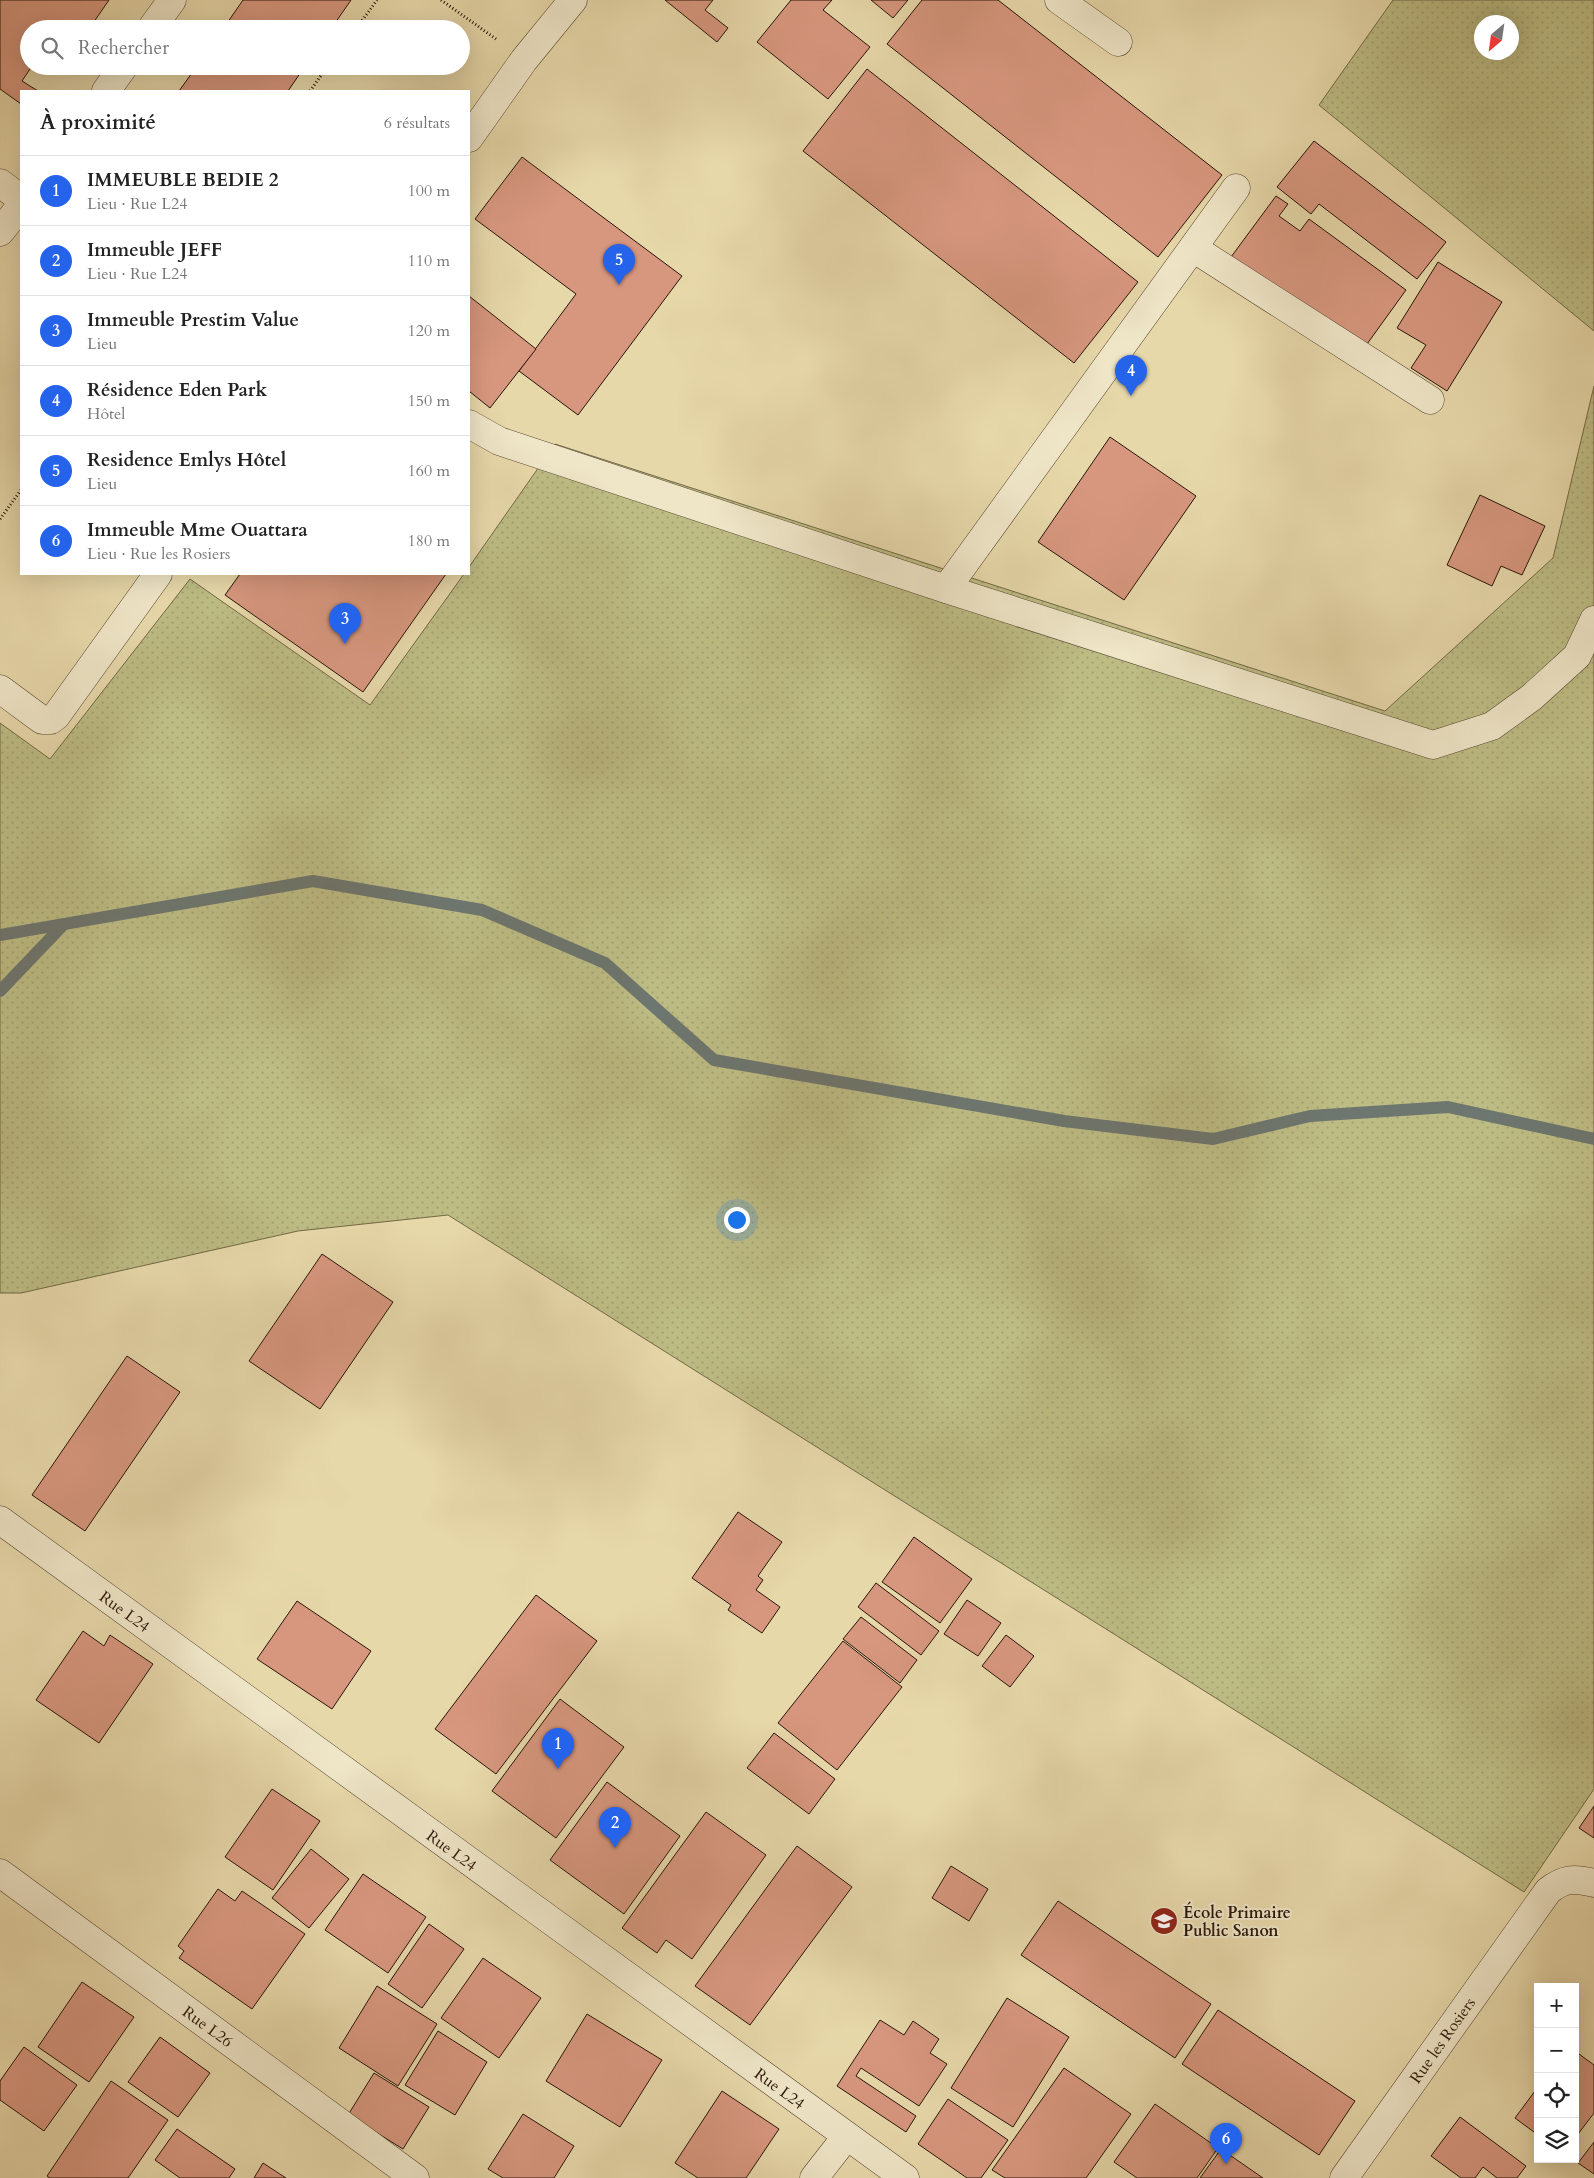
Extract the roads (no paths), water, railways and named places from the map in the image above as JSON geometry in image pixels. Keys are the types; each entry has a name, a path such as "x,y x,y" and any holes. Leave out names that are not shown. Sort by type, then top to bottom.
{"street":[{"path":"158,20 172,0"},
{"path":"470,137 524,60 573,0"},
{"path":"1059,0 1118,42"},
{"path":"107,90 118,75"},
{"path":"0,183 20,198"},
{"path":"946,588 1236,188"},
{"path":"0,232 20,207"},
{"path":"1193,248 1430,400"},
{"path":"470,425 499,441 946,588 1433,744 1492,726 1532,697 1577,656 1594,620"},
{"path":"0,689 42,720 51,720 56,716 157,575"},
{"name":"Rue L24","path":"0,1520 846,2137 905,2178"},
{"name":"Rue L26","path":"0,1873 415,2178"},
{"name":"Rue les Rosiers","path":"1344,2178 1548,1890 1559,1882 1570,1878 1594,1883"},
{"path":"814,2178 846,2137"}],"waterway":[{"path":"0,935 313,881 482,910 605,963 714,1060 1064,1121 1213,1139 1310,1116 1448,1107 1594,1139"},
{"path":"0,991 64,924"}],"place":[{"name":"Residence Emlys Hôtel","path":"619,285"},
{"name":"Résidence Eden Park","path":"1131,396"},
{"name":"Immeuble Prestim Value","path":"345,644"},
{"name":"IMMEUBLE BEDIE 2","path":"558,1769"},
{"name":"Immeuble JEFF","path":"615,1848"},
{"name":"École Primaire Public Sanon","path":"1164,1921"},
{"name":"Immeuble Mme Ouattara","path":"1226,2164"}]}
